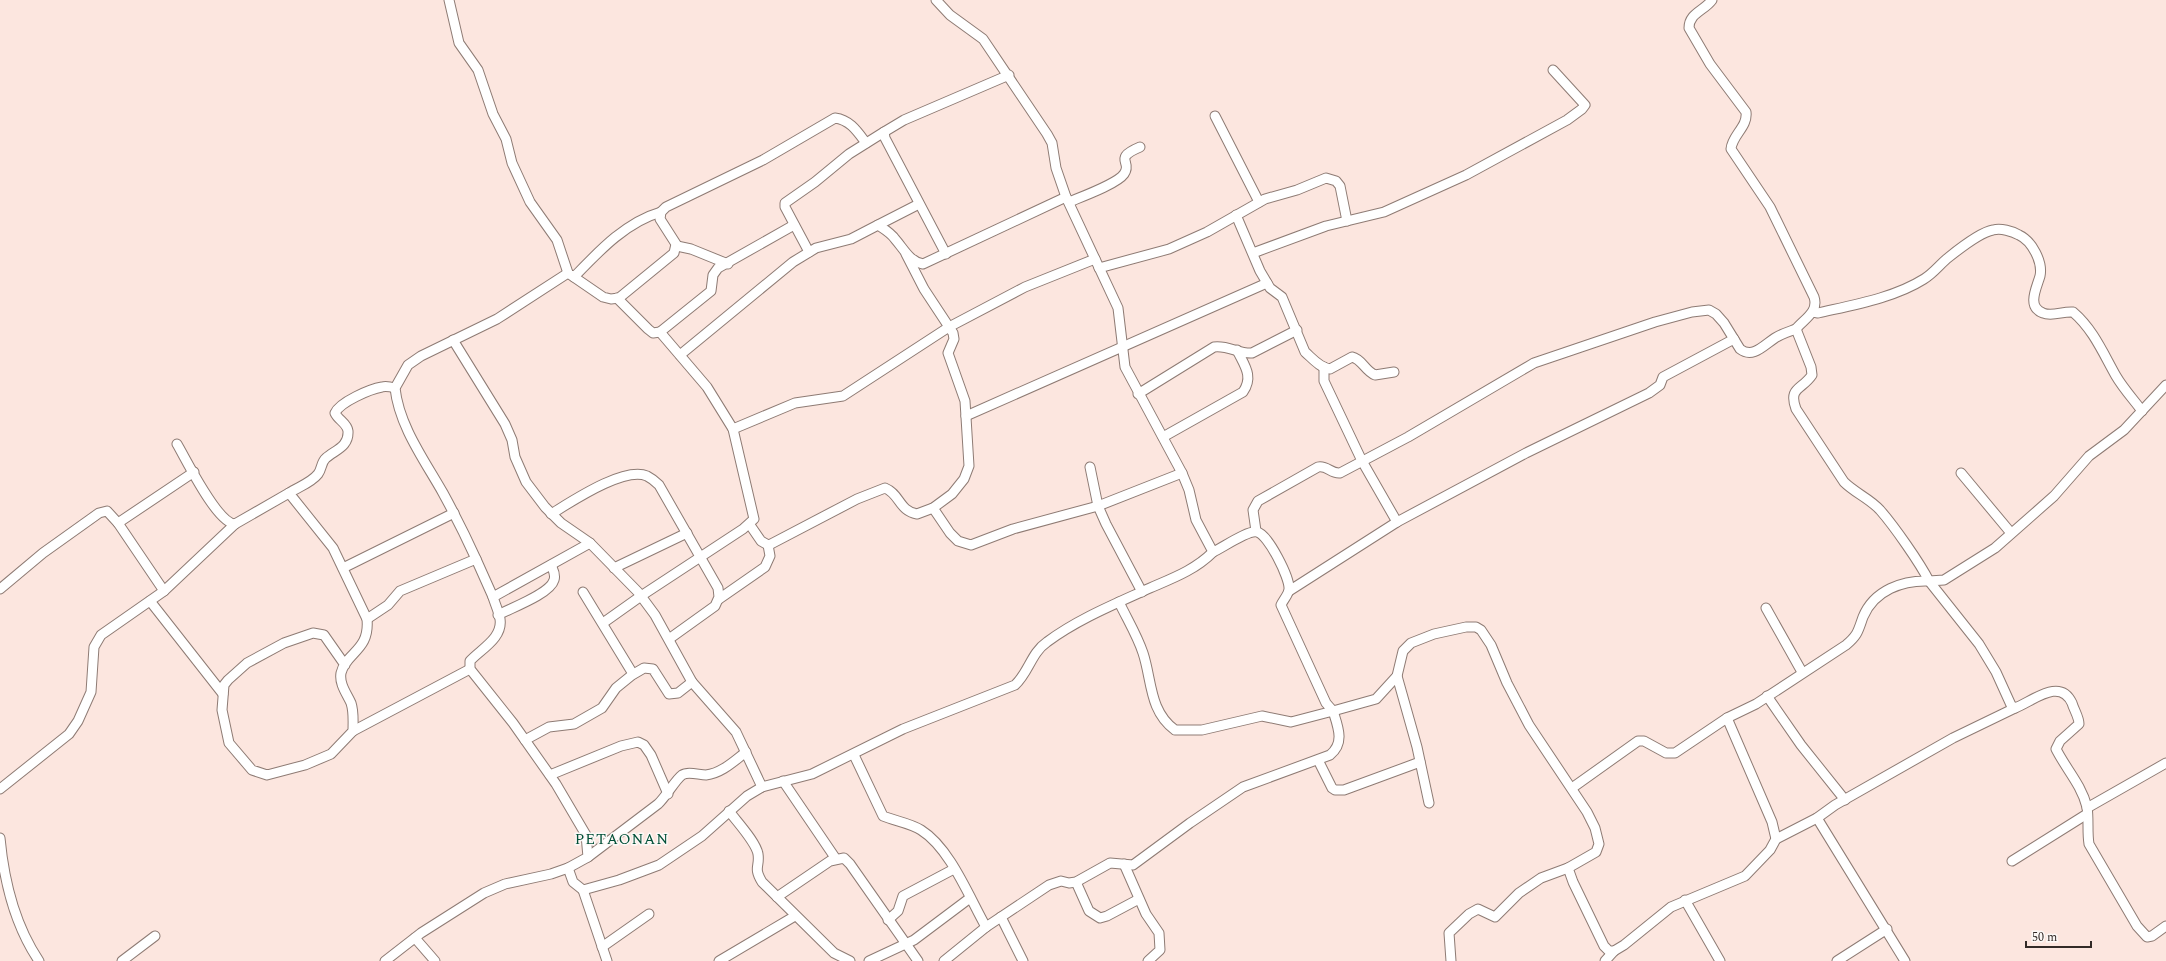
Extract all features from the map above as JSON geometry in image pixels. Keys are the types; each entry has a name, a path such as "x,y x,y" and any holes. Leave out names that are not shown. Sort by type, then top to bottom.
{"street":[{"path":"449,0 459,43 478,70 493,114 506,139 515,170 530,202 557,240 571,275 603,297 610,299 617,298 672,256 677,246 674,238 660,219 661,212"},
{"path":"936,0 950,15 983,39 1009,75 1052,143 1056,168 1068,200 1118,308 1125,366 1138,394 1182,473 1189,490 1196,520 1212,552"},
{"path":"1256,531 1253,510 1258,501 1318,467 1323,466 1336,473 1340,473 1534,363 1655,322 1692,312 1709,310 1716,314 1734,340 1745,352 1754,352 1776,338 1796,329 1813,312 1816,302 1814,297 1770,207 1731,149 1732,143 1744,126 1747,118 1746,112 1710,64 1689,28 1689,22 1693,16 1712,0"},
{"path":"1253,253 1326,226 1384,212 1466,175 1568,120 1585,105 1554,70"},
{"path":"809,252 785,207 787,200 815,182 866,143 904,120 1009,75"},
{"path":"1215,116 1259,202"},
{"path":"588,856 586,835 550,775 470,669 470,661 492,641 498,631 500,619 476,559 454,513 400,412 395,388 408,365 453,340 497,319 571,275 616,236 645,218 661,212 666,207 763,160 835,118 843,119 853,126 866,143"},
{"path":"884,132 885,138 946,254"},
{"path":"906,254 917,263 923,264 1068,200 1116,181 1124,175 1126,169 1124,157 1127,153 1140,146"},
{"path":"1099,268 1169,250 1207,232 1259,202 1326,178 1332,179 1340,186 1347,221"},
{"path":"680,355 793,262 809,252 851,239 919,204"},
{"path":"1236,215 1267,283 1282,297 1305,352 1324,367 1330,368 1352,357 1360,361 1370,373 1375,375 1394,372"},
{"path":"617,298 648,329 653,332 660,332 711,291 715,272 794,225"},
{"path":"768,545 857,499 882,489 890,491 905,510 910,513 917,514 933,508 952,494 964,479 969,466 965,401 948,353 954,339 949,327 924,289 906,254 895,238 878,225"},
{"path":"1813,312 1818,313 1870,301 1908,287 1924,279 1948,257 1984,233 1993,230 2010,231 2025,238 2031,244 2039,261 2040,275 2034,299 2038,310 2044,314 2073,312 2083,321 2105,354 2117,377 2142,411"},
{"path":"677,246 691,249 728,264"},
{"path":"733,429 795,403 843,396 949,327 1025,287 1095,259"},
{"path":"966,416 1267,283"},
{"path":"1796,329 1811,367 1812,376 1794,392 1792,398 1796,409 1844,482 1852,491 1865,497 1880,510 1929,581 1980,644 1996,672 2011,704 2015,708"},
{"path":"1138,394 1214,347 1227,347 1252,353 1297,330"},
{"path":"603,623 641,596 750,525 754,519 733,429 706,387 660,332"},
{"path":"453,340 505,424 512,440 515,457 526,482 551,514 561,523 590,543 641,596 656,615 692,682 736,732 762,787"},
{"path":"944,961 986,927 1049,885 1061,881 1068,883 1076,882 1110,863 1134,865 1190,822 1243,787 1280,772 1330,755 1338,747 1340,741 1333,711 1326,703 1281,605 1289,591 1397,522 1526,453 1625,405 1656,388 1663,377 1734,340"},
{"path":"1163,438 1243,392 1249,384 1249,377 1237,350"},
{"path":"1324,367 1324,381 1362,461 1397,522"},
{"path":"1572,788 1638,741 1644,741 1666,753 1675,752 1727,718 1767,696 1853,639 1861,628 1863,617 1877,597 1903,582 1944,580 1995,548 2054,496 2089,456 2124,430 2166,385"},
{"path":"0,789 69,734 83,714 91,692 95,642 101,636 164,591 235,524 315,477 319,473 322,462 341,447 348,432 348,428 335,413 337,409 351,400 382,387 395,388"},
{"path":"177,444 219,513 226,520 235,524"},
{"path":"1090,466 1098,506 1142,592"},
{"path":"118,523 194,472"},
{"path":"933,508 958,541 971,545 1013,529 1098,506 1182,473"},
{"path":"1961,473 2011,533"},
{"path":"551,514 600,485 617,478 639,474 647,476 659,486 718,588 719,599"},
{"path":"289,493 333,548 367,619 368,631 362,644 345,665 341,673 342,683 351,703 353,731"},
{"path":"0,588 43,553 99,513 107,511 118,523 164,591"},
{"path":"343,568 454,513"},
{"path":"669,639 715,606 719,599 765,567 770,556 768,545 761,541 750,525"},
{"path":"583,890 619,880 659,865 702,836 747,796 762,787 812,774 854,755 921,721 1015,685 1028,671 1036,653 1046,642 1119,602 1194,568 1212,552 1249,532 1256,531 1263,535 1279,561 1289,585 1289,591"},
{"path":"614,568 687,534"},
{"path":"492,598 590,543"},
{"path":"367,619 388,605 400,591 476,559"},
{"path":"498,615 542,593 552,585 555,573 551,565"},
{"path":"583,592 634,674"},
{"path":"150,601 223,694"},
{"path":"1119,602 1142,652 1155,704 1166,722 1178,731 1202,730 1262,716 1291,722 1302,720 1360,705 1376,699 1397,676"},
{"path":"1766,608 1802,672"},
{"path":"1429,803 1420,762 1397,676 1403,651 1411,642 1466,627 1476,627 1481,630 1491,645 1507,682 1529,725 1572,788 1595,828 1599,844 1596,852 1568,868 1541,878 1519,893 1496,917 1478,909 1469,914 1449,933 1451,961"},
{"path":"345,665 324,635 313,633 284,643 247,663 228,680 224,685 222,710 229,743 252,770 267,774 305,765 331,754 353,731 470,669"},
{"path":"525,740 550,727 574,724 602,708 616,688 644,668 653,669 666,690 673,695 692,682"},
{"path":"1605,961 1614,951 1624,945 1671,906 1745,876 1770,850 1776,840 1817,818 1845,800 1953,738 2052,690 2061,690 2067,694 2079,724 2060,741 2056,749 2079,785 2087,811 2086,830 2089,844 2137,926 2149,937 2166,926"},
{"path":"1767,696 1801,745 1845,800"},
{"path":"1727,718 1772,822 1776,840"},
{"path":"550,775 621,746 638,742 644,745 651,755 668,794"},
{"path":"385,961 415,938 471,900 505,884 551,874 568,868 588,856 650,811 668,794 680,776 684,774 707,775 716,772 746,752"},
{"path":"854,755 883,816 920,829 939,846 954,868 986,927"},
{"path":"1318,760 1332,788 1335,790 1344,790 1420,762"},
{"path":"2012,861 2087,811 2166,763"},
{"path":"783,781 836,859"},
{"path":"729,811 755,847 758,855 756,873 795,916 834,953 850,961"},
{"path":"1817,818 1887,929 1905,961"},
{"path":"0,838 3,873 15,914 38,961"},
{"path":"777,897 830,861 844,858 850,864 918,961"},
{"path":"1124,864 1146,914 1159,933 1161,943 1160,950 1148,961"},
{"path":"568,868 573,882 583,890 607,961"},
{"path":"888,920 898,911 903,896 954,868"},
{"path":"1568,868 1573,882 1604,946 1609,951 1614,951"},
{"path":"1076,882 1089,911 1100,918 1107,916 1139,899"},
{"path":"869,961 906,944 970,898"},
{"path":"1685,900 1720,961"},
{"path":"602,947 648,914"},
{"path":"719,961 795,916"},
{"path":"1000,917 1024,961"},
{"path":"1837,961 1887,929"},
{"path":"122,961 155,936"},
{"path":"415,938 435,961"}],"district":[{"name":"PETAONAN","path":"622,839"}]}
